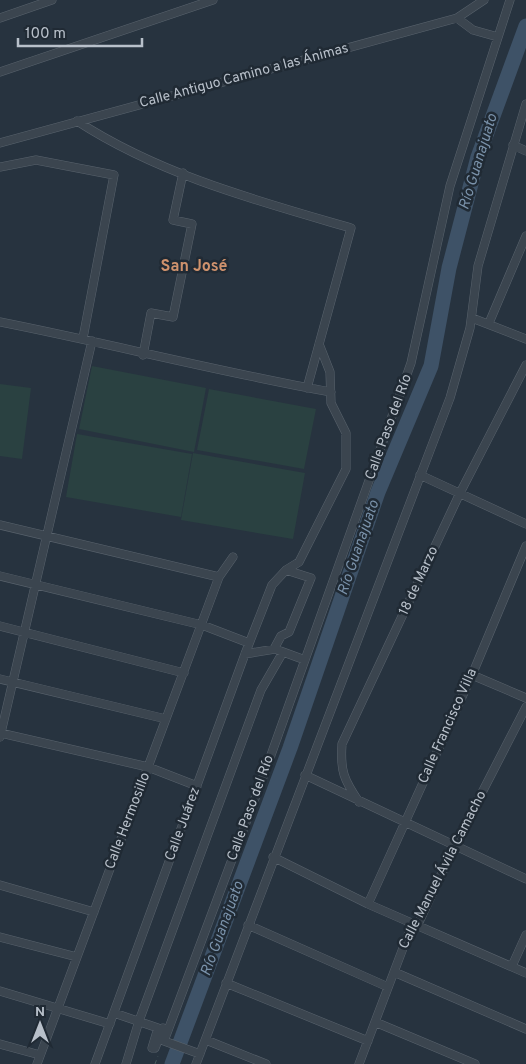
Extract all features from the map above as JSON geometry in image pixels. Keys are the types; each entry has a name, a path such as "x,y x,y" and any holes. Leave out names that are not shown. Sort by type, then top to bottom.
{"street":[{"path":"0,18 52,0"},
{"path":"0,72 213,0"},
{"name":"Calle Antiguo Camino a las Ánimas","path":"0,143 457,18 484,0"},
{"name":"Calle Paso del Río","path":"200,1054 164,1042 305,660 411,363 450,186 510,0"},
{"path":"457,18 473,30 498,37"},
{"path":"196,1064 450,398 472,318 478,266 512,145 526,104"},
{"path":"77,122 103,138 183,173 269,204 351,228 307,388"},
{"path":"512,145 526,151"},
{"path":"0,167 36,160 114,175 83,338"},
{"path":"143,354 151,313 173,317 192,224 173,220 183,173"},
{"path":"489,324 526,236"},
{"path":"472,318 526,339"},
{"path":"0,322 83,338 143,354 331,392"},
{"path":"92,341 0,734 148,767 197,786"},
{"path":"286,570 299,562 346,469 346,433 332,403 330,372 319,344"},
{"name":"18 de Marzo","path":"359,802 343,775 341,763 342,744 460,493 526,364"},
{"path":"420,475 526,524"},
{"path":"0,525 46,534 220,577"},
{"name":"Calle Francisco Villa","path":"368,904 472,675 526,546"},
{"name":"Calle Hermosillo","path":"37,1064 220,577 233,557"},
{"path":"274,649 281,636 289,632 310,578 286,570"},
{"name":"Calle Juárez","path":"95,1064 249,643 272,585 286,570"},
{"path":"0,576 36,583 202,625 249,643"},
{"path":"0,626 184,673"},
{"path":"245,654 274,649 305,660"},
{"path":"126,1064 139,1021 261,690 283,652"},
{"path":"472,675 526,698"},
{"path":"0,679 166,719"},
{"name":"Calle Manuel Ávila Camacho","path":"359,1064 408,935 417,924 455,845 526,707"},
{"path":"305,775 526,879"},
{"path":"273,858 368,904 526,973"},
{"path":"0,886 94,912"},
{"path":"248,925 388,987"},
{"path":"512,966 526,935"},
{"path":"0,938 77,957"},
{"path":"394,972 526,1029"},
{"path":"226,983 368,1041"},
{"path":"0,991 110,1024"},
{"path":"114,1013 155,1027 172,1018"},
{"path":"375,1022 475,1064"},
{"path":"155,1027 152,1048 155,1048 163,1028 168,1030"},
{"path":"206,1040 266,1064"},
{"path":"0,1044 40,1055"}],"green space":[{"path":"92,366 206,388 194,452 79,429"},
{"path":"0,384 31,388 22,459 0,456"},
{"path":"209,389 316,409 304,469 197,450"},
{"path":"77,434 192,454 181,517 66,497"},
{"path":"193,453 305,473 293,539 181,520"}],"waterway":[{"name":"Río Guanajuato","path":"172,1064 290,748 378,492 431,366 449,268 478,157 526,26"}],"district":[{"name":"San José","path":"194,267"}]}
